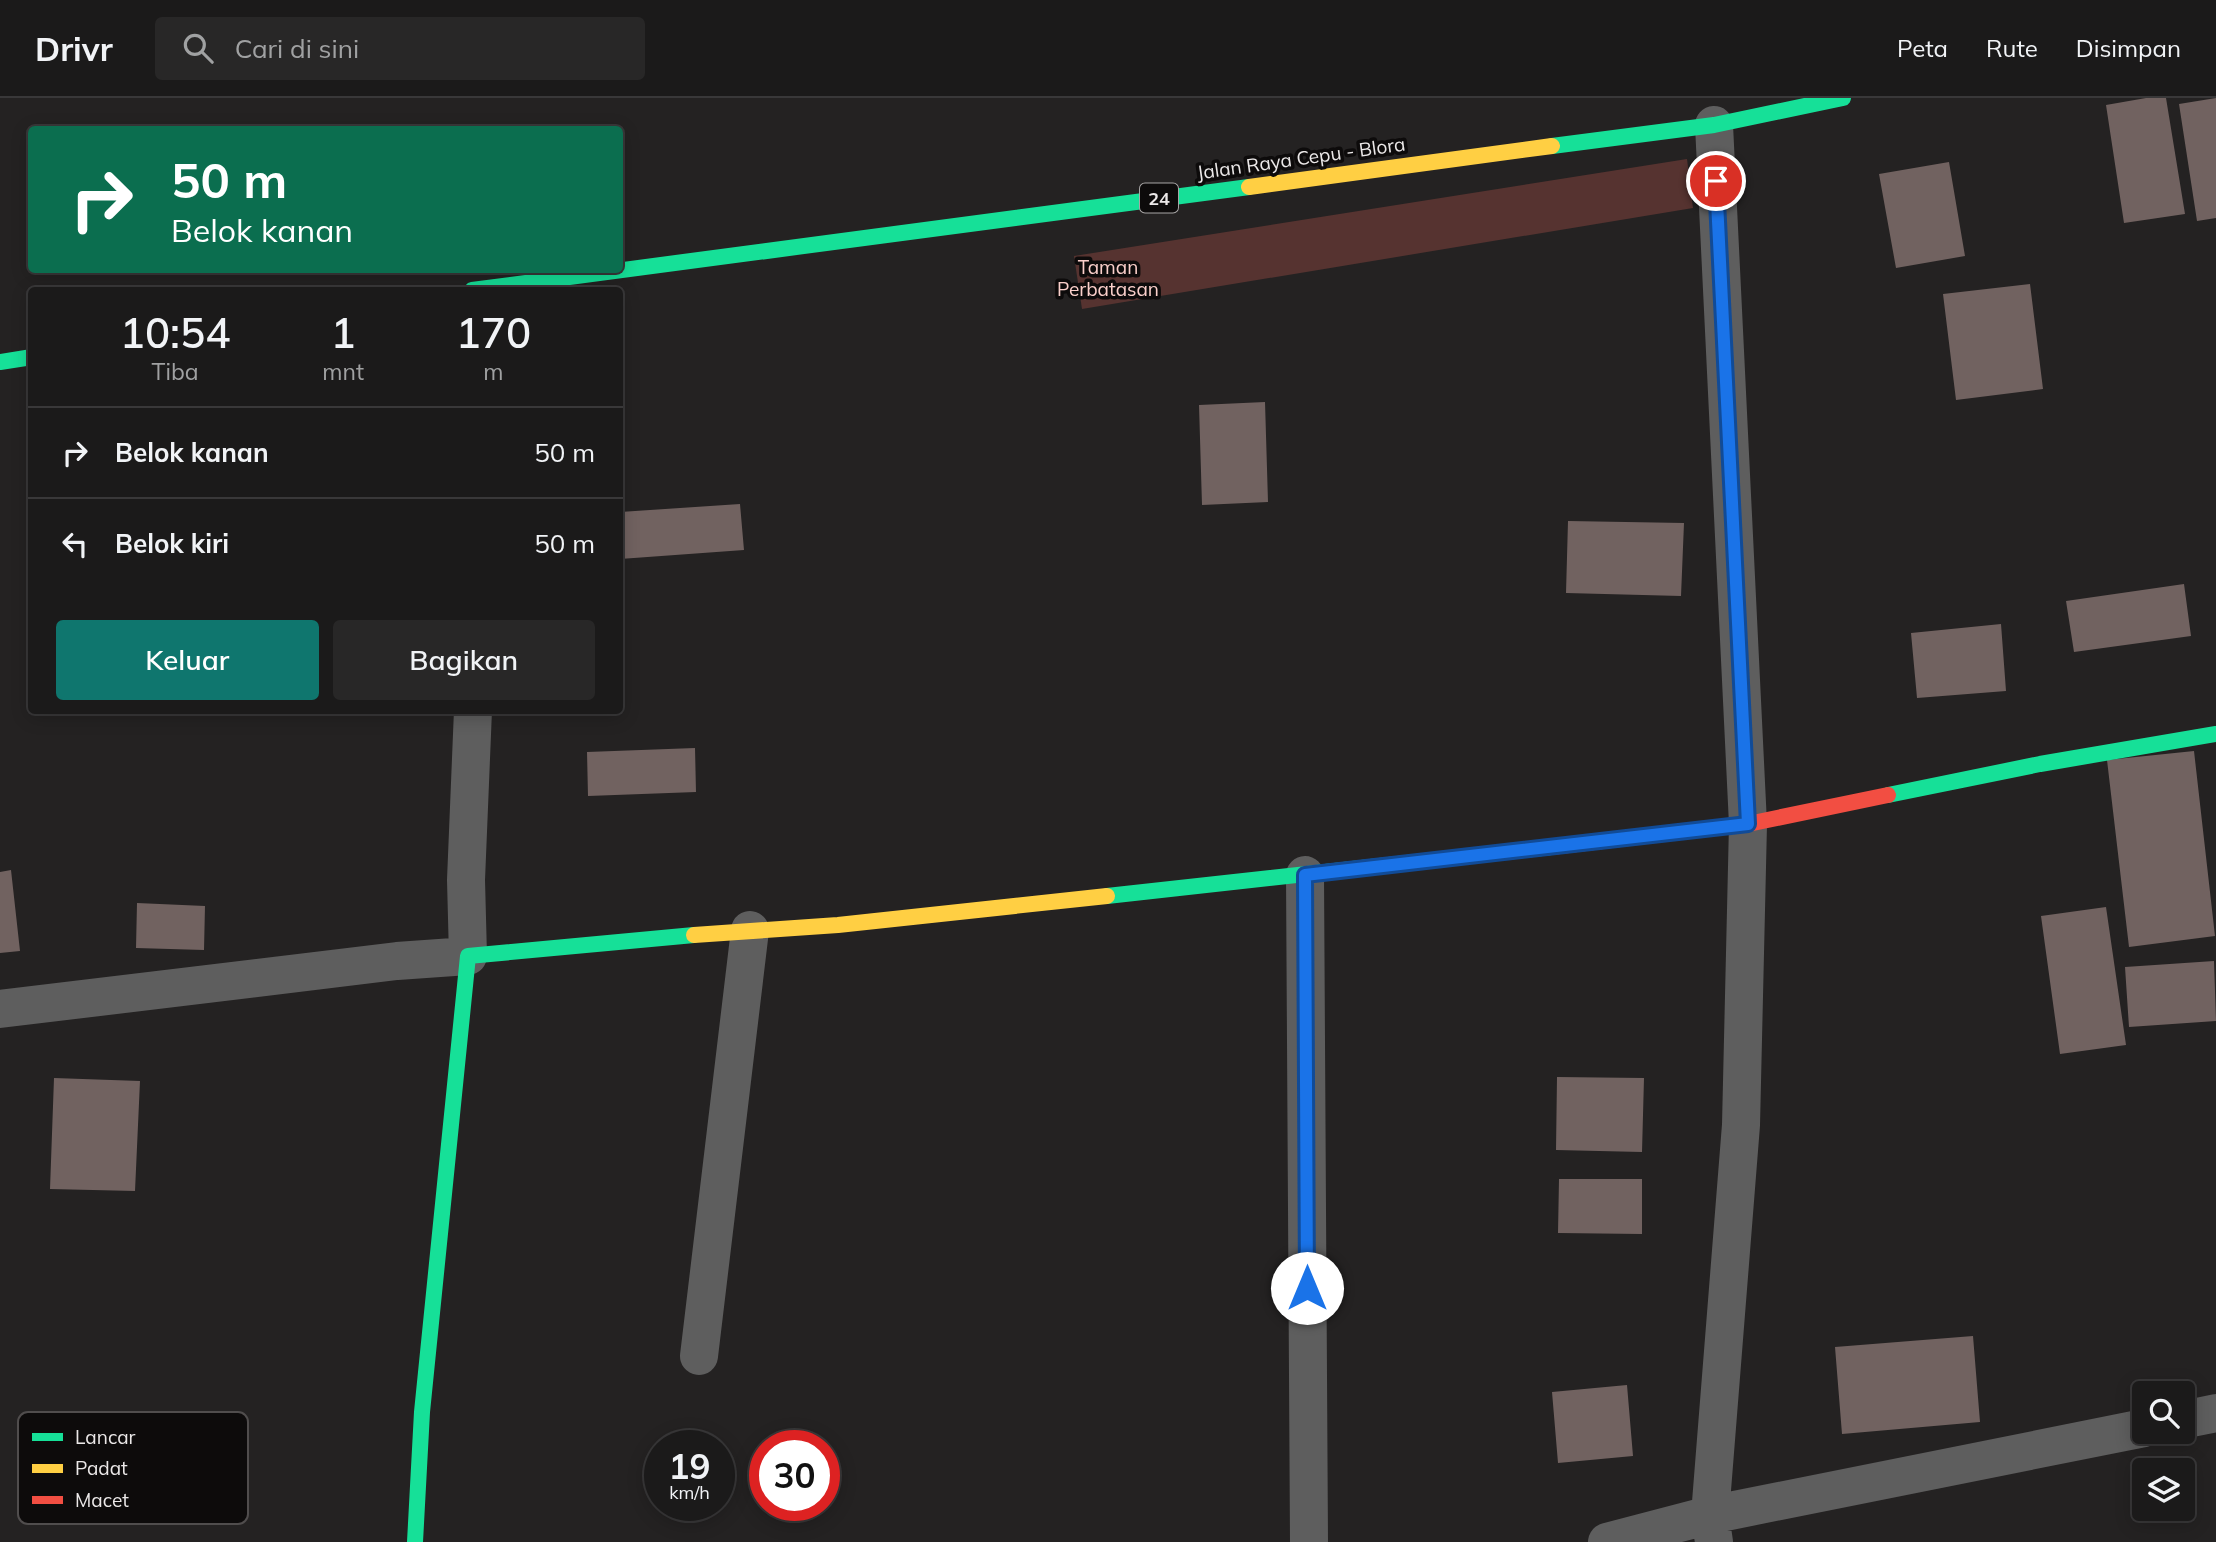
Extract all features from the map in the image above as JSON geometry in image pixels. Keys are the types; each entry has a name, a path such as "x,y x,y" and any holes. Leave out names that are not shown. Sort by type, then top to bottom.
{"main road":[{"name":"Jalan Raya Cepu - Blora","path":"623,271 1714,125 1843,98"},
{"name":"Jalan Raya Cepu - Blora","path":"505,287 610,273"},
{"path":"0,362 28,358"},
{"path":"415,1542 422,1412 468,956 750,930 838,925 1748,824 2040,764 2216,734"}],"street":[{"path":"1712,1529 1741,1125 1748,824 1714,125"},
{"path":"0,1009 397,961 468,956 466,880 473,714"},
{"path":"1305,875 1309,1542"},
{"path":"699,1356 750,930"},
{"path":"2195,1417 2216,1413"},
{"path":"1607,1542 1712,1529 2132,1431"}],"green space":[{"name":"Taman Perbatasan","path":"1687,159 1693,208 1082,309 1074,256"}],"building":[{"path":"2146,98 2166,98 2185,214 2124,223 2106,105"},
{"path":"2216,98 2216,218 2197,221 2179,104"},
{"path":"1949,162 1965,256 1896,268 1879,174"},
{"path":"2030,284 2043,389 1956,400 1943,294"},
{"path":"1265,402 1268,502 1202,505 1199,405"},
{"path":"740,504 744,550 623,559 623,512"},
{"path":"1568,521 1684,523 1681,596 1566,593"},
{"path":"2184,584 2191,636 2074,652 2066,601"},
{"path":"2001,624 2006,691 1917,698 1911,633"},
{"path":"695,748 696,792 588,796 587,752"},
{"path":"2194,751 2215,936 2129,947 2107,760"},
{"path":"11,870 20,951 0,953 0,872"},
{"path":"137,903 205,906 204,950 136,948"},
{"path":"2106,907 2126,1045 2060,1054 2041,916"},
{"path":"2214,961 2216,1021 2129,1027 2125,967"},
{"path":"1557,1077 1644,1078 1642,1152 1556,1150"},
{"path":"54,1078 140,1081 135,1191 50,1189"},
{"path":"1559,1179 1642,1179 1642,1234 1558,1233"},
{"path":"1973,1336 1980,1422 1842,1434 1835,1347"},
{"path":"1627,1385 1633,1456 1558,1463 1552,1392"}],"traffic: fast":[{"path":"1552,146 1714,125 1843,98"},
{"path":"623,270 1249,187"},
{"path":"495,287 600,273"},
{"path":"0,362 28,358"},
{"path":"1888,795 2040,764 2216,734"},
{"path":"1107,896 1551,847"},
{"path":"415,1542 422,1412 468,956 694,935"}],"traffic: slow":[{"path":"1249,187 1552,146"},
{"path":"694,935 838,925 1107,896"}],"traffic: jam":[{"path":"1551,847 1748,824 1888,795"}],"route":[{"path":"1307,1288 1305,875 1748,824 1716,181"}]}
